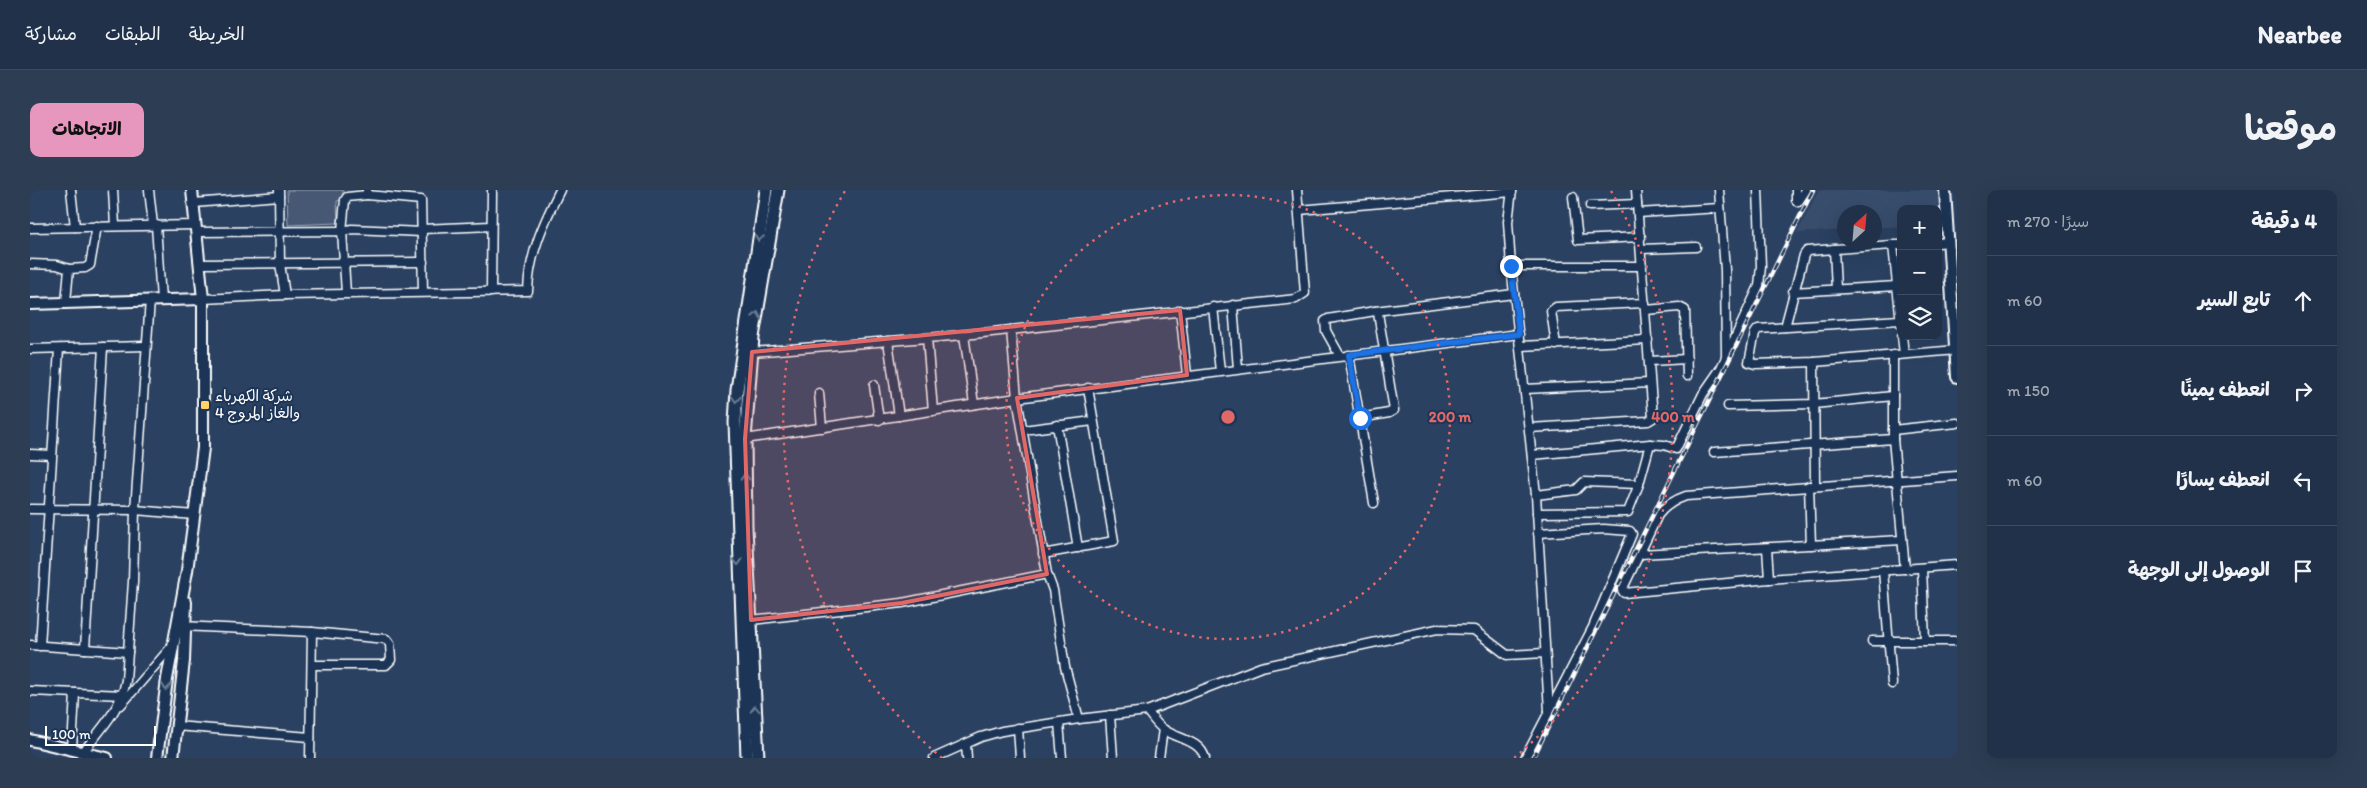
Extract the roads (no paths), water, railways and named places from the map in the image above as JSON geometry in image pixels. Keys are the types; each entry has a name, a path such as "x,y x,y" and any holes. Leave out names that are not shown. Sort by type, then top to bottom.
{"main road":[{"path":"747,758 735,422 737,390 766,190"},
{"path":"758,758 746,528 745,439 752,352 778,190"}],"street":[{"path":"71,190 75,227"},
{"path":"113,190 115,226"},
{"path":"149,190 155,225 161,300"},
{"path":"173,758 184,661 181,626 202,448 203,299 192,190"},
{"path":"492,190 492,292"},
{"path":"30,304 346,293 528,291 536,241 560,190"},
{"path":"752,352 964,335 1180,310 1296,299 1305,293 1297,190"},
{"path":"1529,428 1650,420 1653,416 1636,190"},
{"path":"1719,190 1725,270 1726,357"},
{"path":"1532,455 1650,444 1664,444 1676,450 1703,394 1726,357 1759,286 1761,266 1758,190"},
{"path":"1796,190 1796,200 1798,202 1806,190"},
{"path":"1945,190 1957,377"},
{"path":"1298,210 1512,191 1508,222 1511,266 1536,495 1549,711"},
{"path":"194,203 279,193 280,264 285,295"},
{"path":"346,293 342,231 345,200 347,197 367,193 421,200 423,292"},
{"path":"1573,197 1578,240 1641,238"},
{"path":"1590,206 1637,204"},
{"path":"1638,214 1720,208"},
{"path":"30,228 155,225 196,228 342,231 352,229 422,230 491,226"},
{"path":"30,264 57,265 69,269 86,268 90,265 97,226"},
{"path":"1942,243 1949,242"},
{"path":"1784,327 1804,255 1812,249 1897,245"},
{"path":"1641,249 1696,247"},
{"path":"1834,249 1836,289"},
{"path":"200,264 423,262"},
{"path":"1511,266 1642,266"},
{"path":"66,302 69,269"},
{"path":"1793,292 1897,286"},
{"path":"1340,356 1326,331 1325,321 1328,319 1375,311 1514,294"},
{"path":"116,710 123,695 126,680 133,582 135,510 150,300"},
{"path":"1233,305 1238,369"},
{"path":"1213,307 1220,371"},
{"path":"1556,345 1551,311 1556,307 1684,308 1686,313 1687,376"},
{"path":"1180,310 1187,375"},
{"path":"1360,418 1389,413 1394,410 1378,313 1375,311"},
{"path":"1897,320 1756,330 1749,362 1814,362 1956,350"},
{"path":"1011,330 1017,398 1043,554 1053,590 1065,667 1078,719"},
{"path":"745,439 1088,388 1519,334"},
{"path":"964,335 974,404"},
{"path":"927,338 933,411"},
{"path":"1520,346 1648,340"},
{"path":"1902,340 1904,354"},
{"path":"888,341 899,416"},
{"path":"30,349 146,346"},
{"path":"85,649 103,347"},
{"path":"40,646 59,349"},
{"path":"1349,355 1374,503"},
{"path":"1893,355 1893,439 1905,569"},
{"path":"1650,361 1687,359"},
{"path":"1811,545 1814,362"},
{"path":"1525,388 1650,383"},
{"path":"874,386 879,420"},
{"path":"1043,554 1114,541 1088,388"},
{"path":"819,393 822,428"},
{"path":"1728,406 1814,404 1893,396"},
{"path":"1023,430 1093,421"},
{"path":"1893,430 1957,422"},
{"path":"1057,425 1078,548"},
{"path":"1714,452 1893,439"},
{"path":"1537,513 1590,511 1624,514 1630,509 1650,444"},
{"path":"30,454 52,455"},
{"path":"1957,476 1686,496 1677,499 1658,515 1622,590 1624,593 1769,579 1957,565"},
{"path":"1536,495 1576,490 1584,482 1639,484"},
{"path":"30,509 49,511 135,510 194,515"},
{"path":"1525,758 1593,626 1632,534 1630,531 1604,529 1538,532"},
{"path":"1640,554 1902,540"},
{"path":"1767,548 1769,579"},
{"path":"1922,568 1924,640"},
{"path":"1883,570 1892,684"},
{"path":"751,620 902,603 1047,574"},
{"path":"181,626 312,632 386,639 390,644 391,660 386,666 312,665"},
{"path":"157,758 172,646 181,626"},
{"path":"934,758 988,735 1018,728 1078,719 1148,711 1261,666 1437,629 1474,630 1507,655 1545,653"},
{"path":"310,758 312,632"},
{"path":"1872,641 1957,641"},
{"path":"30,646 128,652"},
{"path":"83,752 116,710 172,646"},
{"path":"30,691 123,695"},
{"path":"72,749 75,693"},
{"path":"1148,711 1163,729 1195,744 1205,758"},
{"path":"1110,715 1114,758"},
{"path":"1059,723 1062,758"},
{"path":"176,726 310,737"},
{"path":"1018,728 1020,758"},
{"path":"1159,758 1163,729"},
{"path":"30,740 107,758"},
{"path":"966,744 967,758"}],"railway":[{"path":"1533,758 1813,190"}],"place":[{"name":"شركة الكهرباء والغاز المروج 4","path":"205,405"}]}
